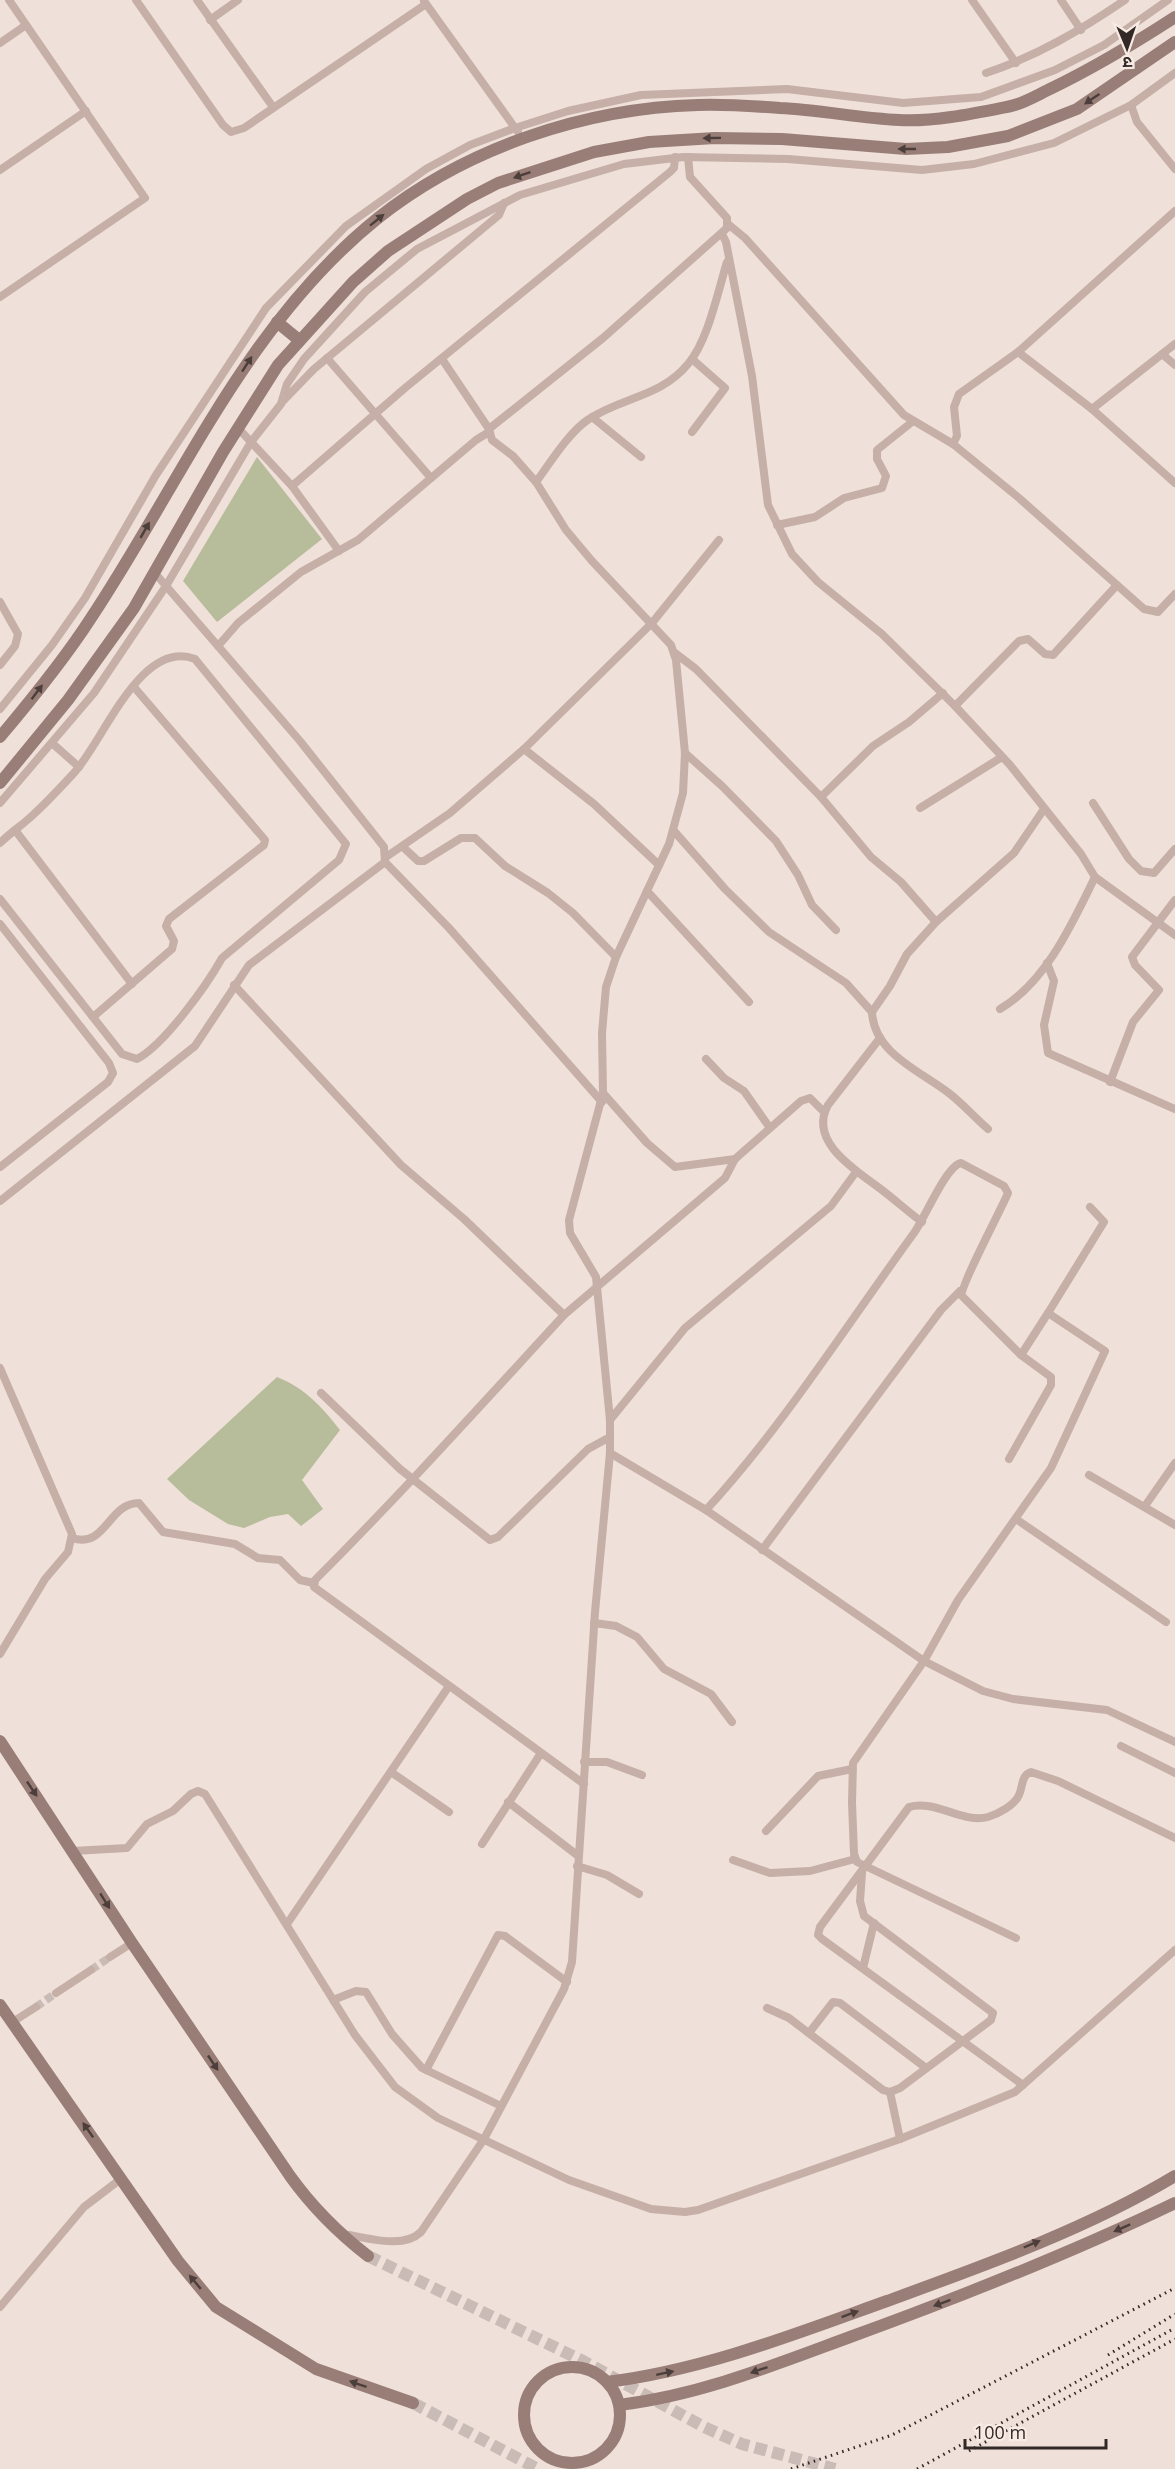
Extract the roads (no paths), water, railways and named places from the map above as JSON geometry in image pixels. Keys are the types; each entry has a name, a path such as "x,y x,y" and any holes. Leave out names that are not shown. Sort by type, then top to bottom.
{"street":[{"path":"0,297 145,198 9,0"},
{"path":"136,0 223,125 231,132 237,132 425,2 514,128 525,139"},
{"path":"196,0 273,107"},
{"path":"210,20 238,0"},
{"path":"972,0 1016,63"},
{"path":"1061,0 1081,30"},
{"path":"986,73 1016,63 1081,30 1125,0"},
{"path":"0,709 52,645 85,598 156,475 266,308 346,226 411,187 470,145 514,128 604,102 681,92 787,89 903,104 981,97 1065,65 1104,45 1168,0"},
{"path":"0,737 91,619 192,447 277,322 304,287 411,187 525,139 591,120 648,110 697,105 784,108 903,120 1016,105 1115,56 1175,17"},
{"path":"0,43 26,25"},
{"path":"0,783 15,767 104,651 134,608 238,428 278,364 353,282 396,245 475,194 519,176 594,152 649,142 715,138 782,139 906,149 958,146 1008,136 1077,109 1175,42"},
{"path":"281,404 287,384 304,359 365,292 417,249 528,192 614,165 675,157 788,159 908,170 961,166 1043,147 1131,105 1175,73"},
{"path":"1131,105 1137,122 1175,169"},
{"path":"0,170 86,111"},
{"path":"292,486 442,359 670,172 674,168 675,157"},
{"path":"218,646 238,623 301,572 358,540 476,440 603,338 722,234 728,224 727,218 690,177 688,157"},
{"path":"0,803 94,693 166,586 251,442 281,404 314,369 499,215 504,203"},
{"path":"952,444 957,436 954,407 959,394 1018,352 1175,212"},
{"path":"728,224 745,238 912,422 952,444 1150,612 1158,612 1175,594"},
{"path":"722,234 752,376 768,506 792,554 813,578 882,633 943,693 1002,757 1095,877 1157,925 1175,935"},
{"path":"536,482 592,417 609,408 648,395 677,376 692,359 728,259"},
{"path":"277,322 314,369"},
{"path":"1092,409 1175,344"},
{"path":"1018,352 1092,409 1175,483"},
{"path":"1162,354 1175,365"},
{"path":"327,358 431,478"},
{"path":"442,359 489,430 495,444 513,456 536,482 573,538 652,623 675,652 696,669 820,797 871,857 907,888 936,922"},
{"path":"692,359 725,388 692,432"},
{"path":"592,417 641,457"},
{"path":"777,525 815,517 844,498 882,488 886,476 877,459 877,450 912,422"},
{"path":"238,428 292,486 339,550"},
{"path":"0,1201 195,1046 204,1037 234,985 249,965 450,813 524,748 652,623 720,540"},
{"path":"154,572 314,758 384,847 386,860 602,1097 647,1143 675,1167 735,1159"},
{"path":"955,706 1019,641 1028,639 1045,654 1053,655 1117,585"},
{"path":"0,602 18,634 15,646 0,665"},
{"path":"339,2234 402,2242 413,2240 421,2232 484,2139 567,1982 572,1962 577,1856 594,1623 610,1453 610,1420 598,1286 594,1270 570,1233 569,1227 602,1097 604,994 616,957 674,831 684,787 685,753 675,652"},
{"path":"0,843 34,814 79,767 105,724 151,667 162,659 183,656 195,659 343,839 345,851 339,860 222,958 210,980 171,1029 143,1056 130,1059 122,1054 0,899"},
{"path":"93,1017 172,949 174,941 166,926 169,919 264,845 265,840 134,687"},
{"path":"820,797 873,746 909,722 943,693"},
{"path":"52,744 79,767"},
{"path":"524,748 594,804 659,865"},
{"path":"685,753 776,841 798,875 812,905 836,930"},
{"path":"920,808 1002,757"},
{"path":"1093,802 1129,859 1141,871 1154,873 1175,849"},
{"path":"872,1012 890,986 907,954 936,922 1014,853 1044,809"},
{"path":"15,830 132,984"},
{"path":"674,831 725,889 769,932 846,983 872,1012 873,1024 889,1051 953,1096 988,1129"},
{"path":"403,847 418,861 424,861 461,838 475,838 505,866 573,913 616,957"},
{"path":"1000,1010 1025,992 1047,963 1095,877"},
{"path":"647,891 749,1002"},
{"path":"1110,1082 1133,1022 1159,993 1158,987 1135,965 1132,957 1175,900"},
{"path":"0,924 109,1063 113,1073 108,1082 0,1167"},
{"path":"1047,963 1054,981 1044,1025 1046,1050 1051,1056 1175,1109"},
{"path":"234,985 401,1165 464,1220 564,1315"},
{"path":"824,1112 880,1038"},
{"path":"706,1059 724,1078 744,1091 770,1128"},
{"path":"314,1583 412,1478 441,1451 492,1391 564,1315 725,1178 735,1159 806,1098 814,1100 824,1112 825,1134 836,1153 856,1172 922,1222"},
{"path":"706,1510 777,1426 922,1222 950,1168 957,1164 974,1168 1007,1189 1006,1197 976,1263 960,1291 942,1310 762,1550"},
{"path":"610,1420 685,1328 831,1206 856,1172"},
{"path":"1021,1355 1104,1222 1090,1207"},
{"path":"960,1291 964,1299 1021,1355 1049,1375 1052,1381 1009,1459"},
{"path":"1016,1938 864,1870 855,1859 852,1769 856,1759 924,1661 958,1600 1051,1468 1105,1351 1048,1312"},
{"path":"0,1368 72,1538 68,1552 45,1579 0,1654"},
{"path":"321,1393 412,1478 485,1538 494,1539 588,1449 610,1437"},
{"path":"610,1453 706,1510 924,1661 983,1691 1013,1699 1107,1710 1175,1742"},
{"path":"1145,1506 1175,1463"},
{"path":"1089,1475 1175,1525"},
{"path":"72,1538 82,1541 93,1538 118,1513 130,1505 139,1503 163,1532 235,1544 258,1558 280,1560 300,1580 314,1583"},
{"path":"1016,1519 1166,1622"},
{"path":"314,1583 316,1590 376,1630 448,1686 584,1784"},
{"path":"594,1623 616,1626 637,1637 664,1670 711,1695 732,1722"},
{"path":"287,1924 448,1686"},
{"path":"0,1741 132,1944 290,2176 314,2208 339,2234 368,2256"},
{"path":"1121,1746 1175,1773"},
{"path":"483,1844 541,1753"},
{"path":"584,1762 607,1762 642,1775"},
{"path":"766,1831 818,1776 852,1769"},
{"path":"391,1772 449,1812"},
{"path":"1023,2085 818,1935 820,1927 909,1807 920,1805 976,1817 990,1816 1017,1798 1025,1777 1031,1772 1058,1781 1175,1838"},
{"path":"73,1851 127,1848 147,1824 173,1810 191,1794 198,1791 205,1794 333,2000 389,2082 431,2115 569,2180 643,2206 685,2212 900,2139 1006,2097 1023,2085 1091,2021 1175,1950"},
{"path":"508,1802 577,1856"},
{"path":"733,1860 770,1873 810,1871 855,1859"},
{"path":"577,1866 602,1873 639,1894"},
{"path":"767,2008 783,2014 883,2090 890,2092 991,2020 993,2013 864,1916 861,1907 864,1870"},
{"path":"863,1968 874,1923"},
{"path":"426,2070 498,1935 505,1936 567,1982"},
{"path":"110,1957 132,1944"},
{"path":"56,1993 90,1970"},
{"path":"333,2000 356,1991 366,1992 392,2034 418,2064 501,2106"},
{"path":"809,2032 833,2002 840,2003 926,2068"},
{"path":"0,2005 178,2261 216,2307 316,2369 413,2403"},
{"path":"11,2023 36,2007"},
{"path":"890,2092 900,2139"},
{"path":"607,2382 680,2370 788,2336 953,2277 1137,2199 1175,2176"},
{"path":"0,2307 84,2207 122,2178"},
{"path":"619,2405 688,2393 792,2358 984,2288 1175,2203"},
{"path":"579,2367 594,2373 607,2382 619,2405 619,2421 615,2436 605,2449 592,2458 576,2463 560,2461 539,2449 526,2430 523,2414 527,2398 535,2384 547,2373 562,2368 579,2367"}],"tunnel":[{"path":"91,1970 110,1957"},
{"path":"36,2007 56,1993"},
{"path":"368,2256 583,2361 704,2427 742,2444 835,2469"},
{"path":"413,2403 538,2469"}],"railway":[{"path":"791,2469 892,2435 1175,2288"},
{"path":"1108,2355 1175,2314"},
{"path":"917,2469 1175,2328"},
{"path":"969,2451 1175,2339"}]}
